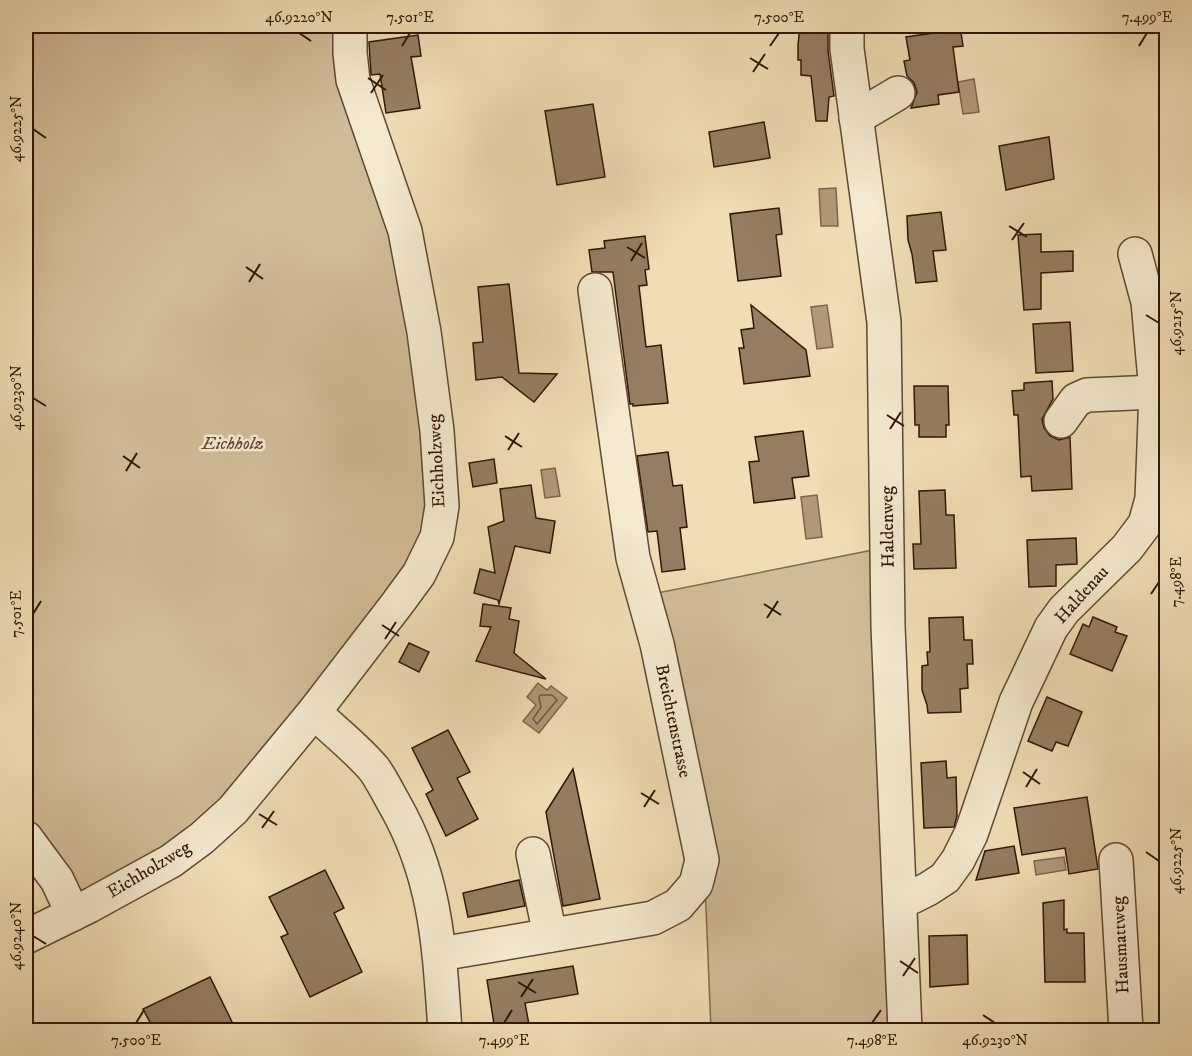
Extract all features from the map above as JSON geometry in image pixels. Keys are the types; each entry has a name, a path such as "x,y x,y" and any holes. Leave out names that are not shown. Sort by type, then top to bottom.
{"street":[{"name":"Eichholzweg","path":"26,937 74,914 171,861 202,838 233,810 314,712 419,574 437,537 442,506 438,431 424,332 405,231 353,80 350,26"},
{"name":"Haldenweg","path":"847,26 847,49 884,322 888,626 905,1030"},
{"path":"856,118 898,93"},
{"name":"Haldenau","path":"900,898 912,897 945,878 958,860 971,834 1016,702 1051,628 1064,610 1127,548 1145,524 1152,499 1156,392 1148,302 1135,254"},
{"name":"Breichtenstrasse","path":"440,954 653,918 678,905 696,884 702,860 657,644 633,558 595,290"},
{"path":"1061,421 1076,400 1077,387 1156,392"},
{"path":"314,712 358,752 375,771 410,831 425,871 434,910 440,954 445,1030"},
{"path":"26,838 57,880 74,914"},
{"path":"533,854 550,935"},
{"name":"Hausmattweg","path":"1116,860 1126,1030"}],"green space":[{"name":"Eichholz","path":"26,26 359,26 442,431 416,570 233,805 86,899 26,823"},
{"path":"873,550 889,1030 711,1030 704,860 647,595"}],"water":[{"path":"974,79 979,112 963,114 958,82"},
{"path":"836,188 838,226 821,226 819,189"},
{"path":"827,305 833,347 817,349 811,307"},
{"path":"555,468 560,496 545,498 541,470"},
{"path":"817,495 822,537 806,539 801,497"},
{"path":"538,683 547,690 551,686 567,698 539,733 523,721 536,705 527,697"},
{"path":"1064,857 1066,870 1036,875 1034,861"}],"building":[{"path":"800,26 828,26 828,51 834,96 829,97 827,121 816,121 811,76 801,75 801,60 798,60"},
{"path":"960,26 963,46 953,47 959,92 938,95 939,104 911,108 917,92 914,83 907,76 904,61 910,60 906,37 940,32 939,27"},
{"path":"418,35 421,56 411,57 420,108 386,113 380,74 371,75 369,42"},
{"path":"593,104 605,177 557,185 545,111"},
{"path":"764,122 770,158 714,167 709,132"},
{"path":"1049,137 1054,179 1006,190 999,146"},
{"path":"779,208 782,234 776,235 781,276 738,281 730,214"},
{"path":"941,212 946,250 933,251 937,281 916,283 908,240 907,216"},
{"path":"1041,234 1041,252 1073,251 1073,271 1041,273 1041,309 1024,310 1018,235"},
{"path":"645,236 649,269 645,270 647,285 639,286 646,347 661,345 668,403 633,406 630,404 613,272 592,272 589,250 605,248 604,241"},
{"path":"509,284 519,373 557,374 534,402 502,377 476,380 473,343 483,342 478,287"},
{"path":"751,305 806,350 810,376 744,384 739,348 744,348 741,330 754,328"},
{"path":"1070,322 1073,371 1036,373 1033,324"},
{"path":"1052,381 1053,399 1042,419 1044,428 1050,436 1059,440 1070,437 1072,489 1032,491 1031,476 1021,477 1018,415 1014,415 1012,391 1024,390 1024,383"},
{"path":"914,386 948,386 949,425 946,425 946,437 919,437 919,425 915,425"},
{"path":"803,431 809,476 792,478 795,498 754,503 749,462 759,461 755,437"},
{"path":"668,452 673,486 682,485 687,527 680,528 685,569 662,572 657,531 648,532 637,456"},
{"path":"494,459 497,483 473,487 469,463"},
{"path":"531,485 536,518 555,521 550,553 515,546 499,604 498,600 474,593 480,569 495,573 488,527 504,521 500,489"},
{"path":"945,490 946,515 954,515 956,568 914,569 913,544 921,544 919,491"},
{"path":"1076,538 1077,564 1056,565 1056,586 1029,587 1027,540"},
{"path":"483,604 511,608 509,619 519,621 514,653 546,679 476,661 491,627 480,626"},
{"path":"963,617 964,640 972,640 973,664 967,664 968,688 960,689 961,712 928,713 922,690 922,666 928,665 927,652 930,652 929,618"},
{"path":"1093,617 1117,627 1115,632 1127,636 1112,671 1070,654 1083,624 1089,627"},
{"path":"409,643 429,652 419,672 399,662"},
{"path":"1047,697 1082,712 1068,746 1056,742 1052,751 1028,741"},
{"path":"448,730 470,772 457,778 478,819 446,836 426,794 433,790 412,748"},
{"path":"946,761 947,778 956,777 957,816 954,827 924,828 921,763"},
{"path":"573,769 600,899 563,906 546,812"},
{"path":"1087,797 1098,869 1069,874 1065,848 1022,855 1014,808"},
{"path":"1014,846 1019,873 976,880 985,851"},
{"path":"325,870 344,908 334,913 362,972 310,997 281,937 288,934 269,897"},
{"path":"519,880 525,906 468,917 463,893"},
{"path":"1064,900 1064,930 1067,929 1067,933 1084,933 1085,982 1045,982 1043,903"},
{"path":"967,935 968,984 930,987 929,936"},
{"path":"573,966 578,994 525,1003 530,1030 495,1030 487,980"},
{"path":"210,977 236,1030 154,1030 143,1009"}]}
